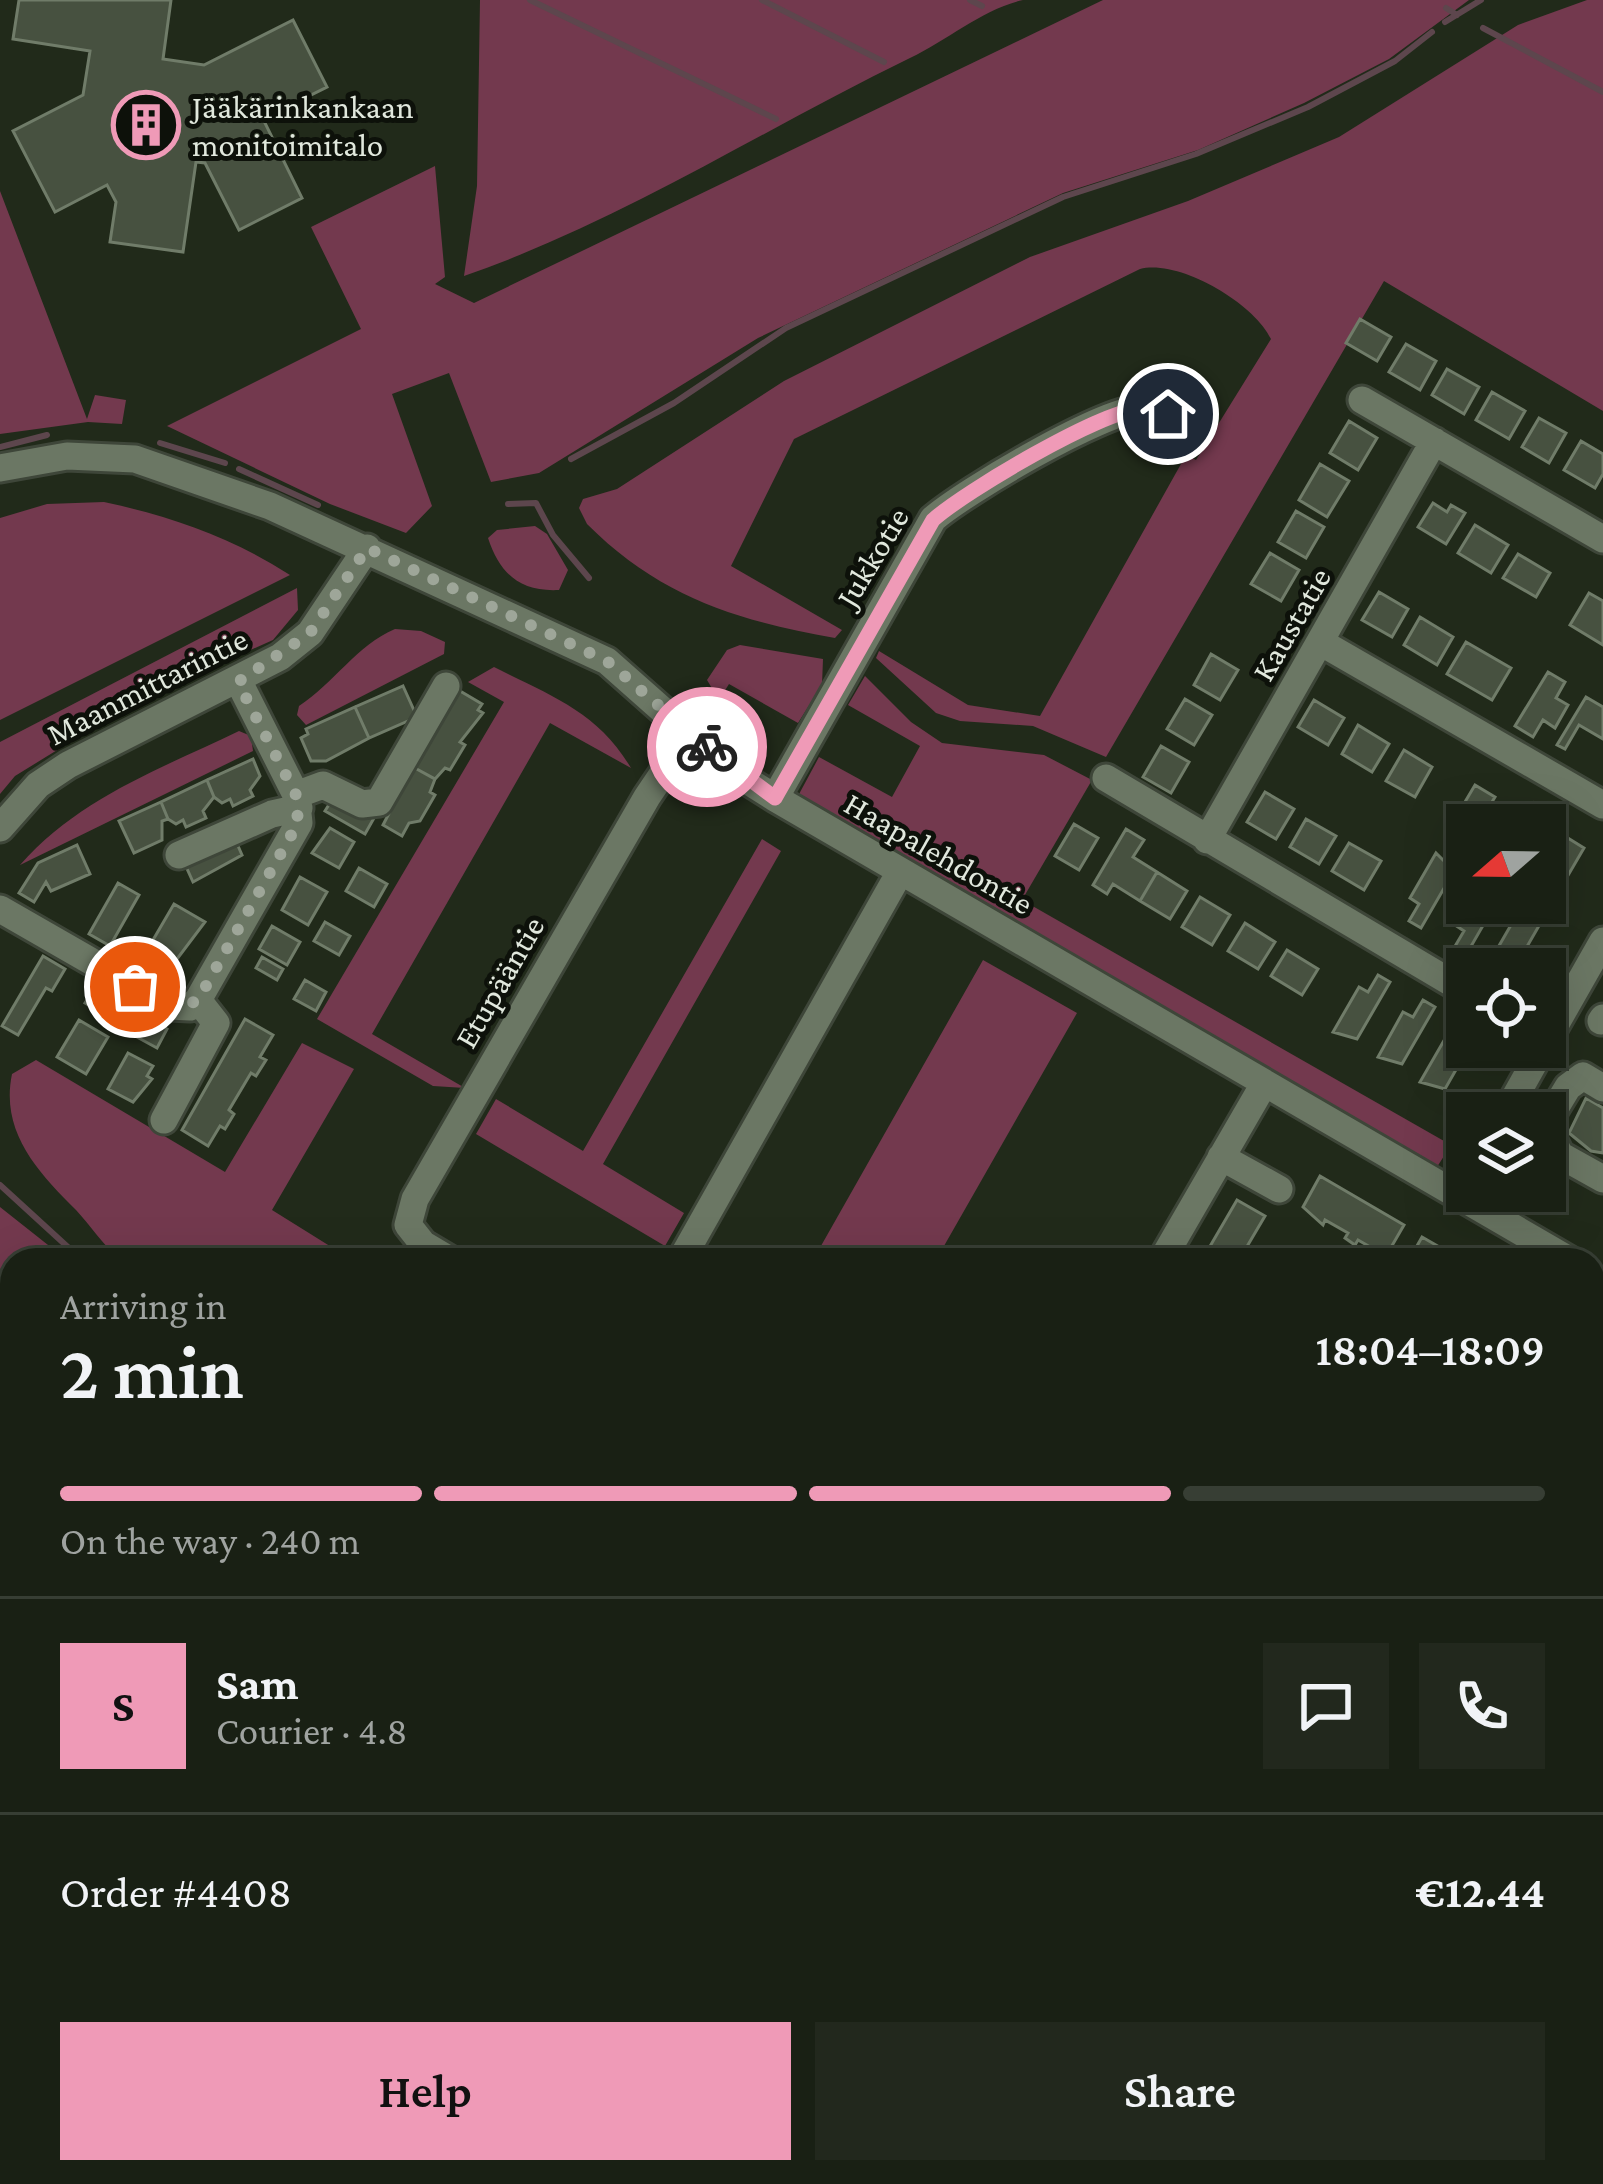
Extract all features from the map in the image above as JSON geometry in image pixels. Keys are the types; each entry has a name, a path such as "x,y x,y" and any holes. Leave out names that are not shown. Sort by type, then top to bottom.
{"street":[{"path":"1362,400 1603,539"},
{"name":"Jukkotie","path":"775,798 933,520 963,493 1086,431 1138,408 1168,414"},
{"name":"Kaustatie","path":"1207,840 1434,441"},
{"name":"Haapalehdontie","path":"0,469 68,456 135,459 271,506 607,661 729,769 775,798 1264,1084 1446,1180"},
{"name":"Maanmittarintie","path":"0,829 38,785 68,765 238,682 310,633 367,548"},
{"path":"1322,644 1603,805"},
{"path":"0,909 169,1006 190,1007 198,1000 294,836 298,802 238,682"},
{"path":"178,855 298,802 323,785 362,804 379,802 446,686"},
{"name":"Etupääntie","path":"430,1248 409,1226 416,1199 647,797 691,732"},
{"path":"1106,778 1446,980"},
{"path":"688,1248 900,872"},
{"path":"1566,1013 1595,974 1603,941"},
{"path":"164,1120 216,1023 198,1000"},
{"path":"1565,1092 1583,1076 1603,1088"},
{"path":"1169,1248 1264,1084"},
{"path":"1221,1157 1280,1189"},
{"path":"1566,1158 1603,1179"},
{"name":"Haapalehdontie","path":"1497,1212 1551,1248"}],"shaded area":[{"path":"480,0 1023,0 980,18 635,202 464,276 477,186"},
{"path":"1103,0 1469,0 1389,59 1304,103 1198,150 1063,193 758,338 539,473 491,482 449,373 392,394 432,506 406,533 330,504 167,426 361,329 311,227 435,166 445,277 435,284 474,303"},
{"path":"1587,0 1603,0 1603,411 1384,281 1106,757 1033,726 960,721 936,713 876,658 879,651 968,705 1040,716 1186,455 1196,460 1271,339 1249,311 1194,277 1140,269 794,439 731,566 842,630 835,638 702,602 643,570 587,524 579,508 583,499 617,489 784,381 1030,257 1188,201 1339,137 1518,25"},
{"path":"0,191 87,419 95,395 126,400 122,424 88,422 0,434"},
{"path":"104,502 201,530 290,575 0,720 0,518 47,504"},
{"path":"535,526 547,534 568,570 559,590 533,588 513,578 488,538 497,530"},
{"path":"297,588 298,610 273,640 140,699 15,776 0,794 0,742"},
{"path":"395,629 421,631 445,642 444,654 306,725 297,715 299,706 369,645"},
{"path":"740,645 823,659 822,685 798,723 729,684 719,700 707,680 727,650"},
{"path":"494,667 588,719 631,768 550,723 372,1034 465,1088 433,1086 317,1019 504,702 468,682"},
{"path":"865,676 911,722 942,743 1044,755 1092,780 1022,900 1446,1142 1446,1153 1437,1167 798,796 819,757 892,797 920,746 848,705"},
{"path":"239,731 251,736 253,751 20,865 94,803"},
{"path":"762,839 781,851 603,1164 684,1213 665,1246 476,1134 496,1099 583,1151"},
{"path":"983,960 1077,1013 943,1248 820,1248"},
{"path":"302,1043 354,1069 272,1210 333,1248 108,1248 25,1150 12,1114 12,1074 36,1060 225,1172"},
{"path":"0,1207 52,1248 0,1248"}],"building":[{"name":"Jääkärinkankaan monitoimitalo","path":"19,0 171,0 163,59 204,65 293,20 327,87 263,119 302,198 239,230 205,163 196,162 183,252 110,242 116,202 107,185 55,212 13,131 83,95 90,51 13,39"},
{"path":"1360,319 1391,337 1377,361 1346,343"},
{"path":"1406,344 1436,361 1420,390 1389,372"},
{"path":"1447,369 1479,387 1464,414 1432,395"},
{"path":"1492,392 1525,411 1509,439 1476,420"},
{"path":"1539,418 1566,433 1549,463 1522,447"},
{"path":"1349,421 1377,438 1358,470 1330,453"},
{"path":"1581,441 1603,454 1603,474 1595,488 1564,470"},
{"path":"1320,464 1349,481 1327,517 1299,500"},
{"path":"1433,503 1447,512 1451,505 1465,513 1446,544 1418,527"},
{"path":"1296,511 1324,527 1306,558 1278,542"},
{"path":"1475,525 1508,545 1491,573 1458,553"},
{"path":"1270,553 1299,570 1281,601 1251,584"},
{"path":"1518,554 1550,573 1536,597 1503,578"},
{"path":"1379,592 1408,609 1392,637 1362,620"},
{"path":"1589,593 1603,601 1603,645 1570,625"},
{"path":"1420,617 1453,637 1437,665 1404,645"},
{"path":"1466,642 1511,668 1492,700 1447,674"},
{"path":"1211,654 1238,670 1220,700 1194,685"},
{"path":"1548,672 1565,682 1556,698 1568,705 1555,728 1543,720 1533,737 1515,726"},
{"path":"403,686 417,717 369,738 355,707"},
{"path":"455,688 482,704 478,710 483,713 460,742 465,745 450,770 445,768 435,779 413,767"},
{"path":"1586,697 1603,707 1603,739 1579,725 1565,749 1557,745"},
{"path":"1185,699 1212,715 1194,745 1167,729"},
{"path":"1314,700 1344,718 1328,745 1298,727"},
{"path":"355,707 369,738 326,761 311,761 301,738 308,734 306,729"},
{"path":"1358,725 1389,744 1372,772 1342,754"},
{"path":"1161,746 1189,762 1171,793 1143,777"},
{"path":"1404,750 1432,767 1415,797 1386,781"},
{"path":"253,759 260,776 250,790 253,796 233,806 230,799 222,803 214,797 207,780"},
{"path":"413,767 435,779 430,792 435,795 420,821 409,823 402,836 383,825"},
{"path":"207,780 214,797 203,811 206,818 186,827 183,820 176,824 168,819 161,802"},
{"path":"1475,785 1495,797 1491,804 1464,804"},
{"path":"1265,792 1294,809 1276,839 1247,822"},
{"path":"335,795 374,818 365,834 325,811"},
{"path":"161,802 168,819 162,821 162,840 134,853 119,821"},
{"path":"1306,819 1336,836 1319,864 1290,847"},
{"path":"1074,824 1098,838 1079,870 1055,856"},
{"path":"330,828 354,842 339,868 312,853"},
{"path":"1126,829 1144,840 1133,857 1157,872 1140,901 1113,884 1107,894 1093,885"},
{"path":"1566,837 1584,848 1566,879"},
{"path":"235,839 242,855 193,882 184,862"},
{"path":"1349,843 1381,861 1364,890 1332,871"},
{"path":"77,845 90,874 51,891 46,882 34,902 19,893 38,863"},
{"path":"1436,853 1446,863 1446,885 1421,928 1409,921 1419,904 1410,898"},
{"path":"359,868 387,884 374,907 346,891"},
{"path":"1157,872 1187,891 1170,919 1140,901"},
{"path":"300,877 327,892 308,925 282,910"},
{"path":"118,883 139,895 110,946 89,934"},
{"path":"1200,897 1230,915 1212,945 1182,927"},
{"path":"174,904 205,922 174,963 165,958 156,973 139,964"},
{"path":"325,922 350,936 339,955 314,941"},
{"path":"1245,923 1275,942 1258,969 1228,951"},
{"path":"1484,924 1470,948 1454,948 1464,931 1455,925"},
{"path":"1512,924 1540,924 1526,948 1498,948"},
{"path":"272,926 300,942 287,965 259,949"},
{"path":"1287,950 1318,969 1302,995 1271,976"},
{"path":"43,956 65,969 52,991 46,988 18,1035 2,1026"},
{"path":"262,957 283,969 277,980 256,968"},
{"path":"1378,975 1390,982 1357,1039 1333,1032 1359,987 1368,992"},
{"path":"305,980 326,992 316,1011 294,999"},
{"path":"95,987 116,1000 107,1016 85,1003"},
{"path":"1423,1000 1435,1007 1402,1064 1378,1057 1403,1012 1413,1017"},
{"path":"146,1017 167,1029 157,1048 135,1036"},
{"path":"245,1019 273,1035 260,1057 266,1060 256,1076 251,1073 229,1110 234,1114 208,1146 182,1130"},
{"path":"79,1020 108,1037 86,1074 57,1057"},
{"path":"1446,1037 1446,1068 1457,1068 1445,1089 1420,1082"},
{"path":"128,1053 153,1066 147,1076 152,1079 133,1102 108,1089"},
{"path":"1586,1098 1603,1108 1603,1153 1591,1151 1569,1133"},
{"path":"1320,1176 1404,1225 1391,1248 1372,1248 1358,1240 1355,1245 1345,1238 1348,1233 1325,1220 1323,1225 1303,1207"},
{"path":"1237,1200 1265,1216 1246,1248 1209,1248"},
{"path":"1422,1237 1441,1248 1416,1248"}],"waterway":[{"path":"530,0 776,119"},
{"path":"762,0 884,62"},
{"path":"970,0 982,6"},
{"path":"1445,22 1481,0"},
{"path":"1446,8 1457,15"},
{"path":"1483,28 1603,92"},
{"path":"571,459 674,403 786,328 1063,197 1196,154 1308,107 1395,61 1432,32"},
{"path":"0,447 47,435"},
{"path":"160,443 225,463"},
{"path":"239,469 318,505"},
{"path":"508,504 536,503 553,535 589,578"},
{"path":"0,1185 69,1248"}],"way so far":[{"path":"135,987 179,1009 198,1000 294,836 299,808 296,795 238,682 310,633 367,548 607,661 707,747"}],"place":[{"name":"Jääkärinkankaan monitoimitalo","path":"146,125"}],"route":[{"path":"707,747 729,769 775,798 933,520 963,493 1086,431 1138,408 1168,414"}]}
